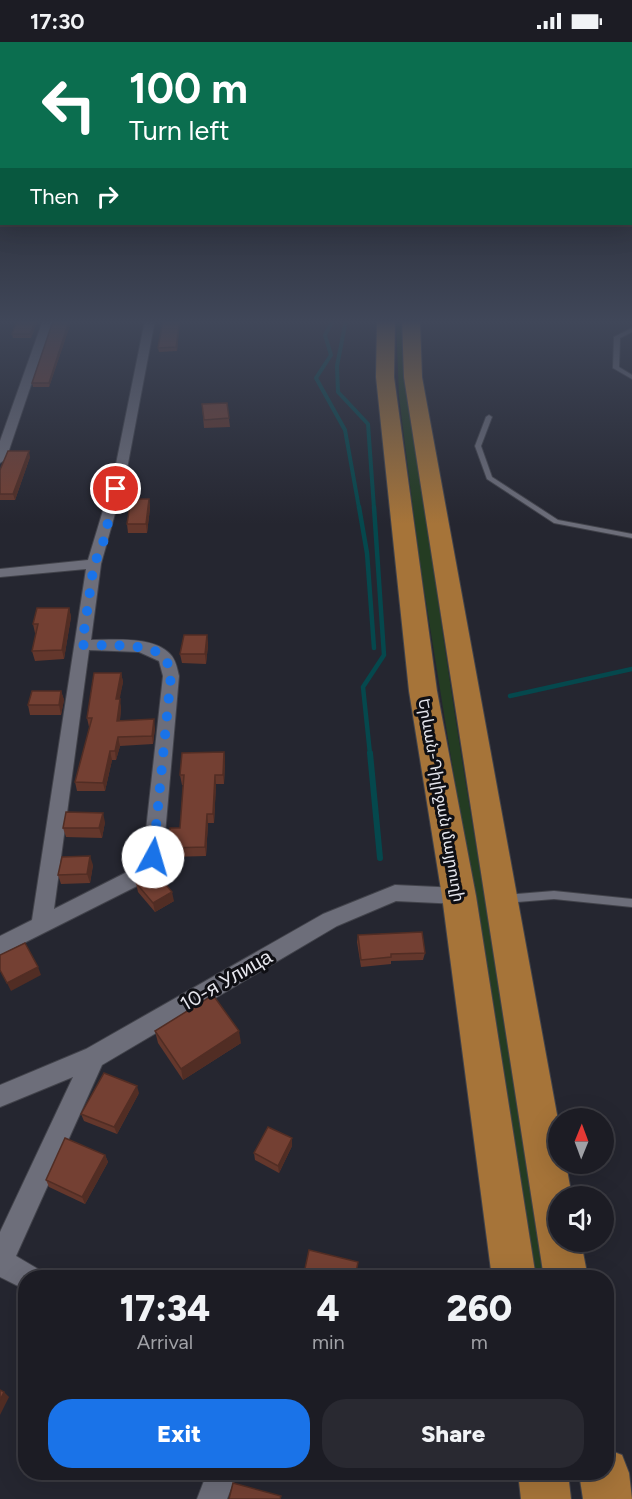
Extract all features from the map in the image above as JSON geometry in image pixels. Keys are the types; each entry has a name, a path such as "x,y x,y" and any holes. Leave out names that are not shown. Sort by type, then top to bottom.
{"highway":[{"name":"Երևան-Դիլիջան մայրուղի","path":"386,388 423,691 459,896 513,1270"},
{"path":"416,388 549,1186"},
{"path":"561,1252 564,1270"},
{"path":"544,1480 546,1499"},
{"path":"605,1480 608,1499"}],"street":[{"path":"0,459 25,388"},
{"path":"42,923 94,564 102,547 120,474 137,388"},
{"path":"0,573 94,564"},
{"path":"0,946 138,876 148,868 153,857 171,675 166,659 159,652 148,648 82,645"},
{"name":"10-я Улица","path":"0,1096 94,1057 330,920 395,893 459,896"},
{"path":"18,1272 0,1261 94,1057"},
{"path":"212,1499 219,1480"}],"lane":[{"path":"489,417 478,446 489,478 556,522 632,536"},
{"path":"501,899 554,895 632,903"}],"green space":[{"path":"399,388 412,388 433,561 468,800 552,1270 534,1270 420,565"}],"building":[{"path":"227,403 229,418 204,420 202,404"},
{"path":"8,451 29,451 13,494 0,494 0,470"},
{"path":"131,499 149,499 146,524 127,524"},
{"path":"37,608 69,608 62,650 32,651 38,624 33,624"},
{"path":"184,635 207,635 205,654 180,654"},
{"path":"94,673 121,673 116,699 120,699 117,721 154,719 152,736 118,737 115,751 110,751 103,783 75,782 92,718 87,718"},
{"path":"32,691 61,691 59,705 28,705"},
{"path":"224,752 223,775 215,775 213,814 207,814 205,847 168,848 170,828 180,828 184,775 180,775 182,753"},
{"path":"66,812 103,813 99,828 63,828"},
{"path":"90,856 87,874 58,875 62,857"},
{"path":"155,872 172,892 153,903 136,883"},
{"path":"422,932 425,953 391,954 391,957 361,960 358,935"},
{"path":"25,943 38,967 7,983 0,970 0,955"},
{"path":"213,995 239,1031 181,1069 155,1031"},
{"path":"104,1073 137,1086 114,1127 81,1114"},
{"path":"268,1127 292,1138 278,1166 254,1153"},
{"path":"65,1138 105,1155 82,1197 46,1180"},
{"path":"309,1250 358,1262 356,1270 305,1270"},
{"path":"233,1483 281,1496 280,1499 229,1499"}],"waterway":[{"path":"322,388 345,430 359,508"},
{"path":"338,388 338,392 368,424 374,508"},
{"path":"359,507 367,553 374,648"},
{"path":"370,754 363,687 384,655 374,507"},
{"path":"510,696 632,669"},
{"path":"370,753 380,858"}],"route":[{"path":"116,489 102,547 94,564 82,645 148,648 159,652 166,659 171,675 153,857"}]}
